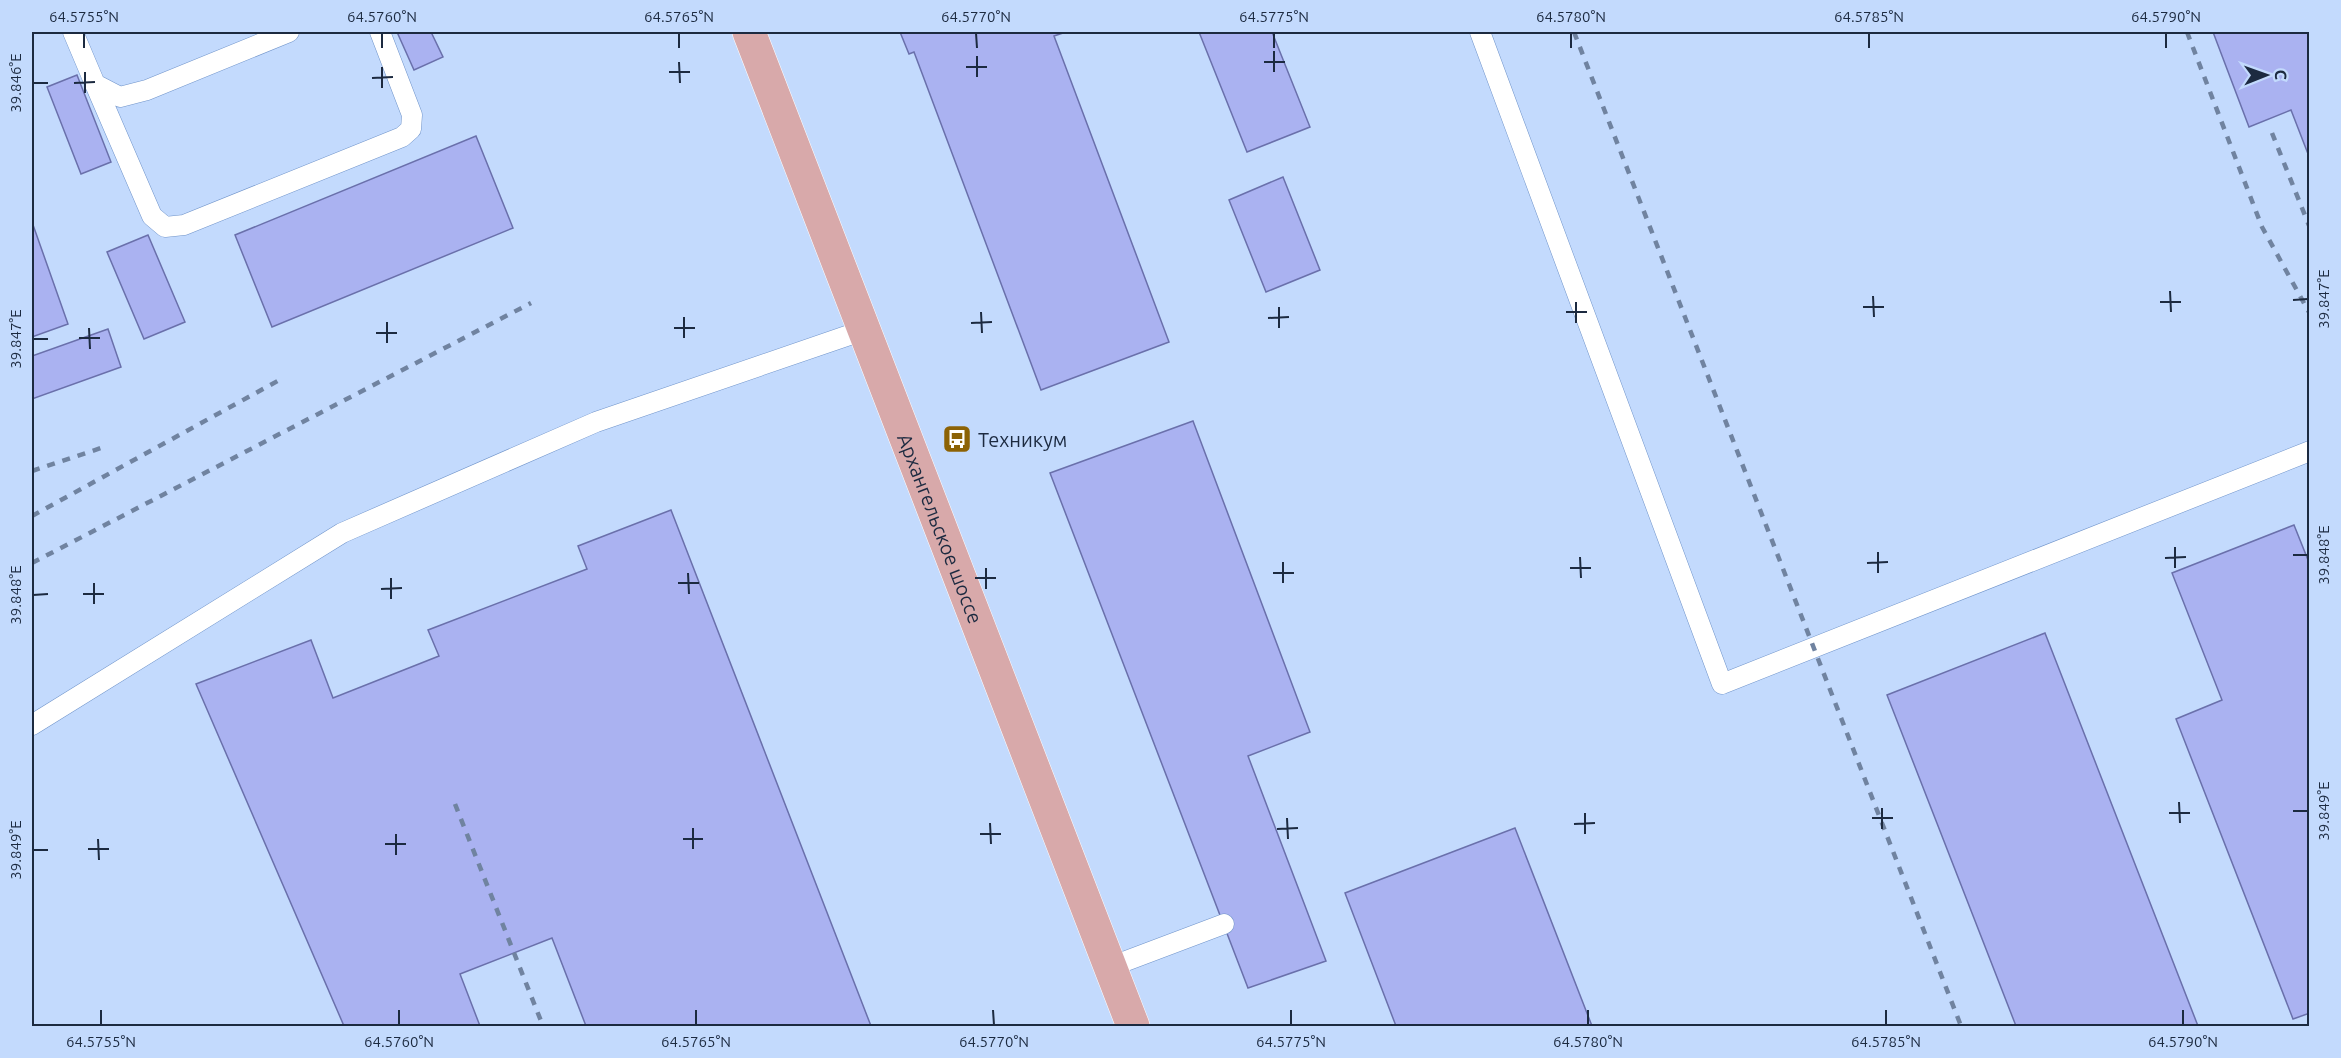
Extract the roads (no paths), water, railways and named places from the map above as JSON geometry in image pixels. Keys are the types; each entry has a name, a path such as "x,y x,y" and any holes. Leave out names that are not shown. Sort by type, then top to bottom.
{"main road":[{"name":"Архангельское шоссе","path":"749,32 1132,1026"}],"lane":[{"path":"73,32 152,216 165,227 184,225 402,137 411,129 412,115 380,32"},
{"path":"95,84 120,97 147,90 289,32"},
{"path":"1480,32 1722,684 2310,451"},
{"path":"32,725 342,533 596,422 864,330"},
{"path":"1110,967 1224,924"}],"railway":[{"path":"1574,32 1961,1026"},
{"path":"2187,32 2262,227 2310,314"},
{"path":"2272,133 2310,228"},
{"path":"32,563 531,303"},
{"path":"32,516 283,378"},
{"path":"32,471 101,448"},
{"path":"455,804 543,1026"}],"place":[{"name":"Техникум","path":"957,439"}]}
